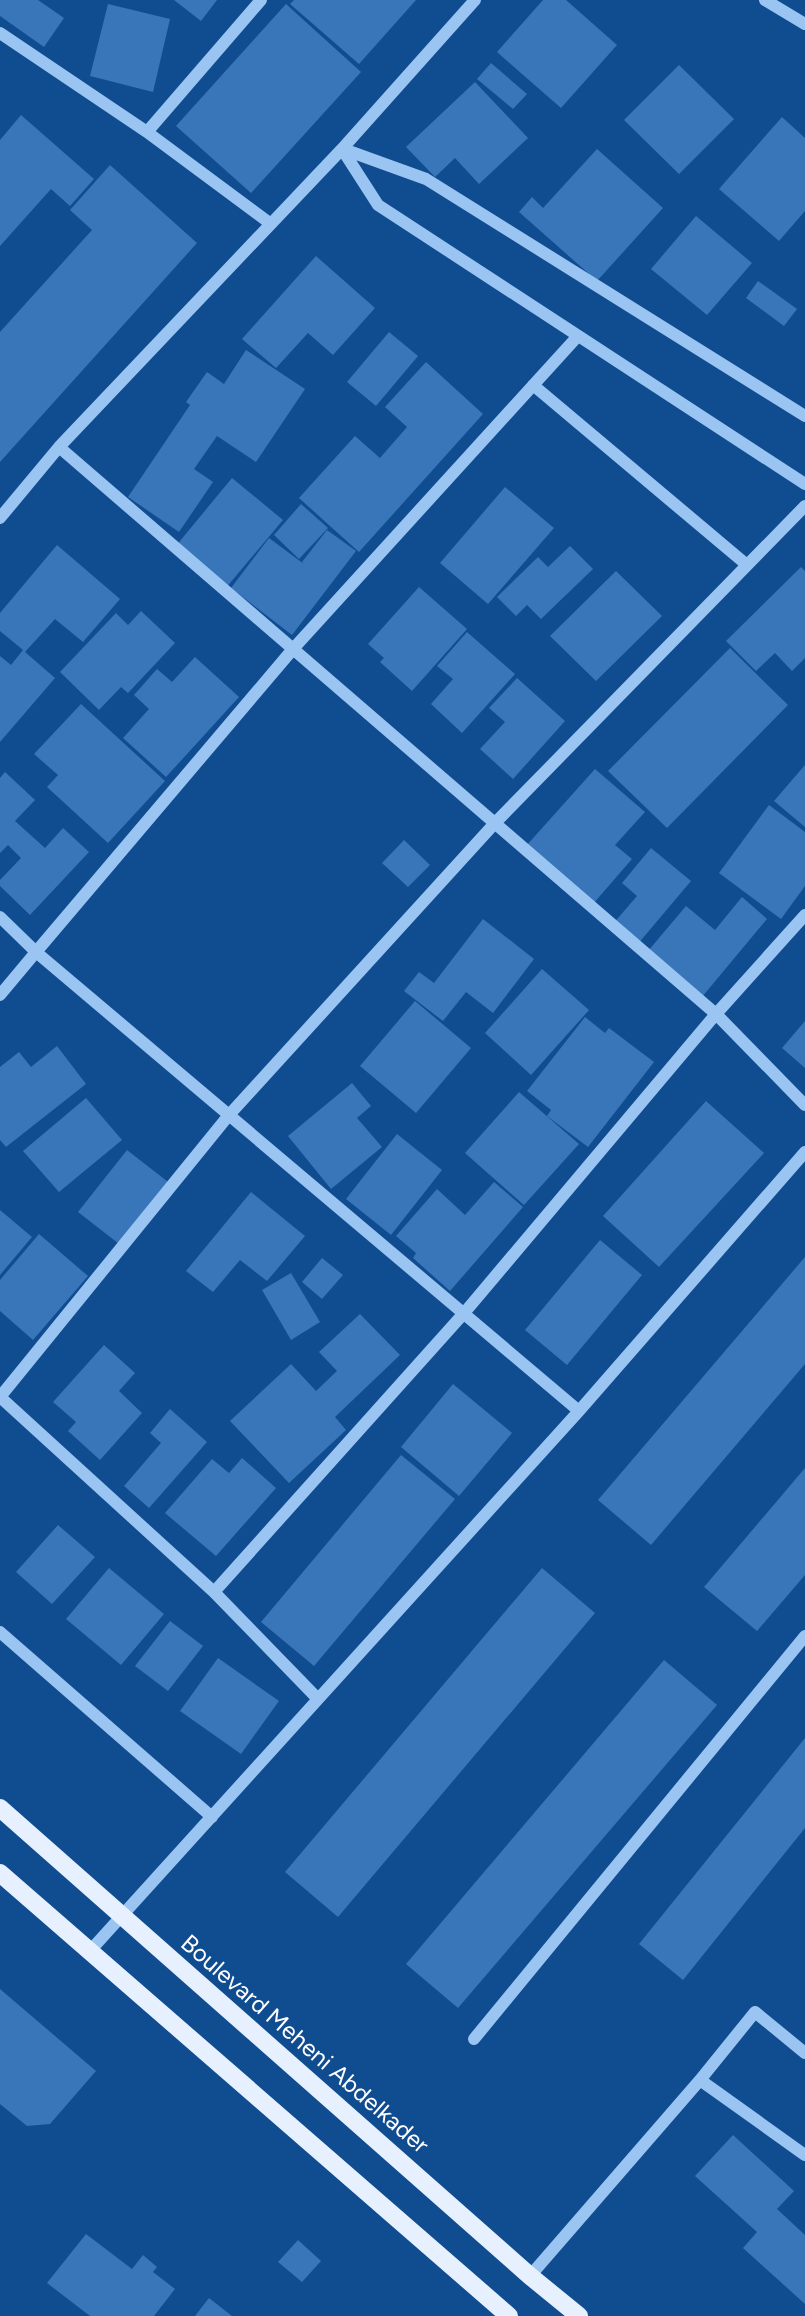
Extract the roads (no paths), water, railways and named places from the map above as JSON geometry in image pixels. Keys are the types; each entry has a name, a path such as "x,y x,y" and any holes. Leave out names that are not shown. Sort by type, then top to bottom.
{"main road":[{"name":"Boulevard Meheni Abdelkader","path":"0,1808 530,2276 579,2316"},
{"path":"0,1873 509,2316"}],"street":[{"path":"147,132 261,0"},
{"path":"0,518 59,447 342,149 475,0"},
{"path":"765,0 805,24"},
{"path":"0,33 147,132 271,224"},
{"path":"342,149 378,205 805,484"},
{"path":"342,149 426,179 805,416"},
{"path":"0,995 292,649 577,337"},
{"path":"533,385 747,565"},
{"path":"59,447 716,1014 805,1105"},
{"path":"318,1699 214,1592 0,1397 229,1115 495,823 805,506"},
{"path":"214,1592 465,1312 716,1014 805,915"},
{"path":"0,917 36,952 579,1411"},
{"path":"89,1952 579,1411 805,1153"},
{"path":"0,1632 212,1817"},
{"path":"474,2039 805,1636"},
{"path":"530,2276 700,2080 755,2012 805,2053"},
{"path":"700,2080 805,2155"}]}
